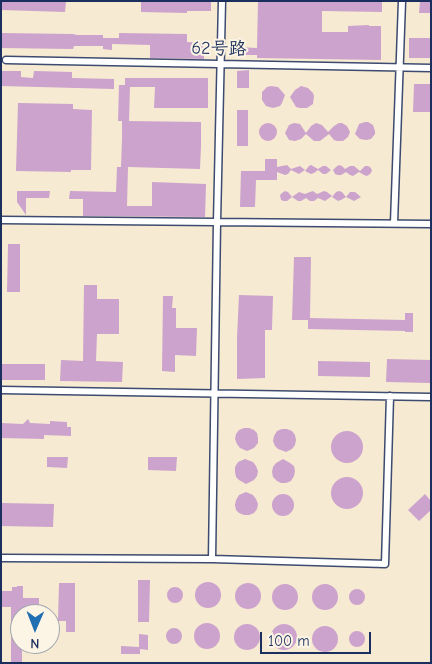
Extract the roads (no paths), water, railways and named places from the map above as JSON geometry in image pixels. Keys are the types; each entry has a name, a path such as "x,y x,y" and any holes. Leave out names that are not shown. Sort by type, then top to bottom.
{"street":[{"path":"212,559 222,1"},
{"path":"394,223 402,1"},
{"name":"62号路","path":"6,60 431,68"},
{"path":"1,220 431,224"},
{"path":"1,390 431,397"},
{"path":"1,558 212,559 385,564 390,396"}]}
